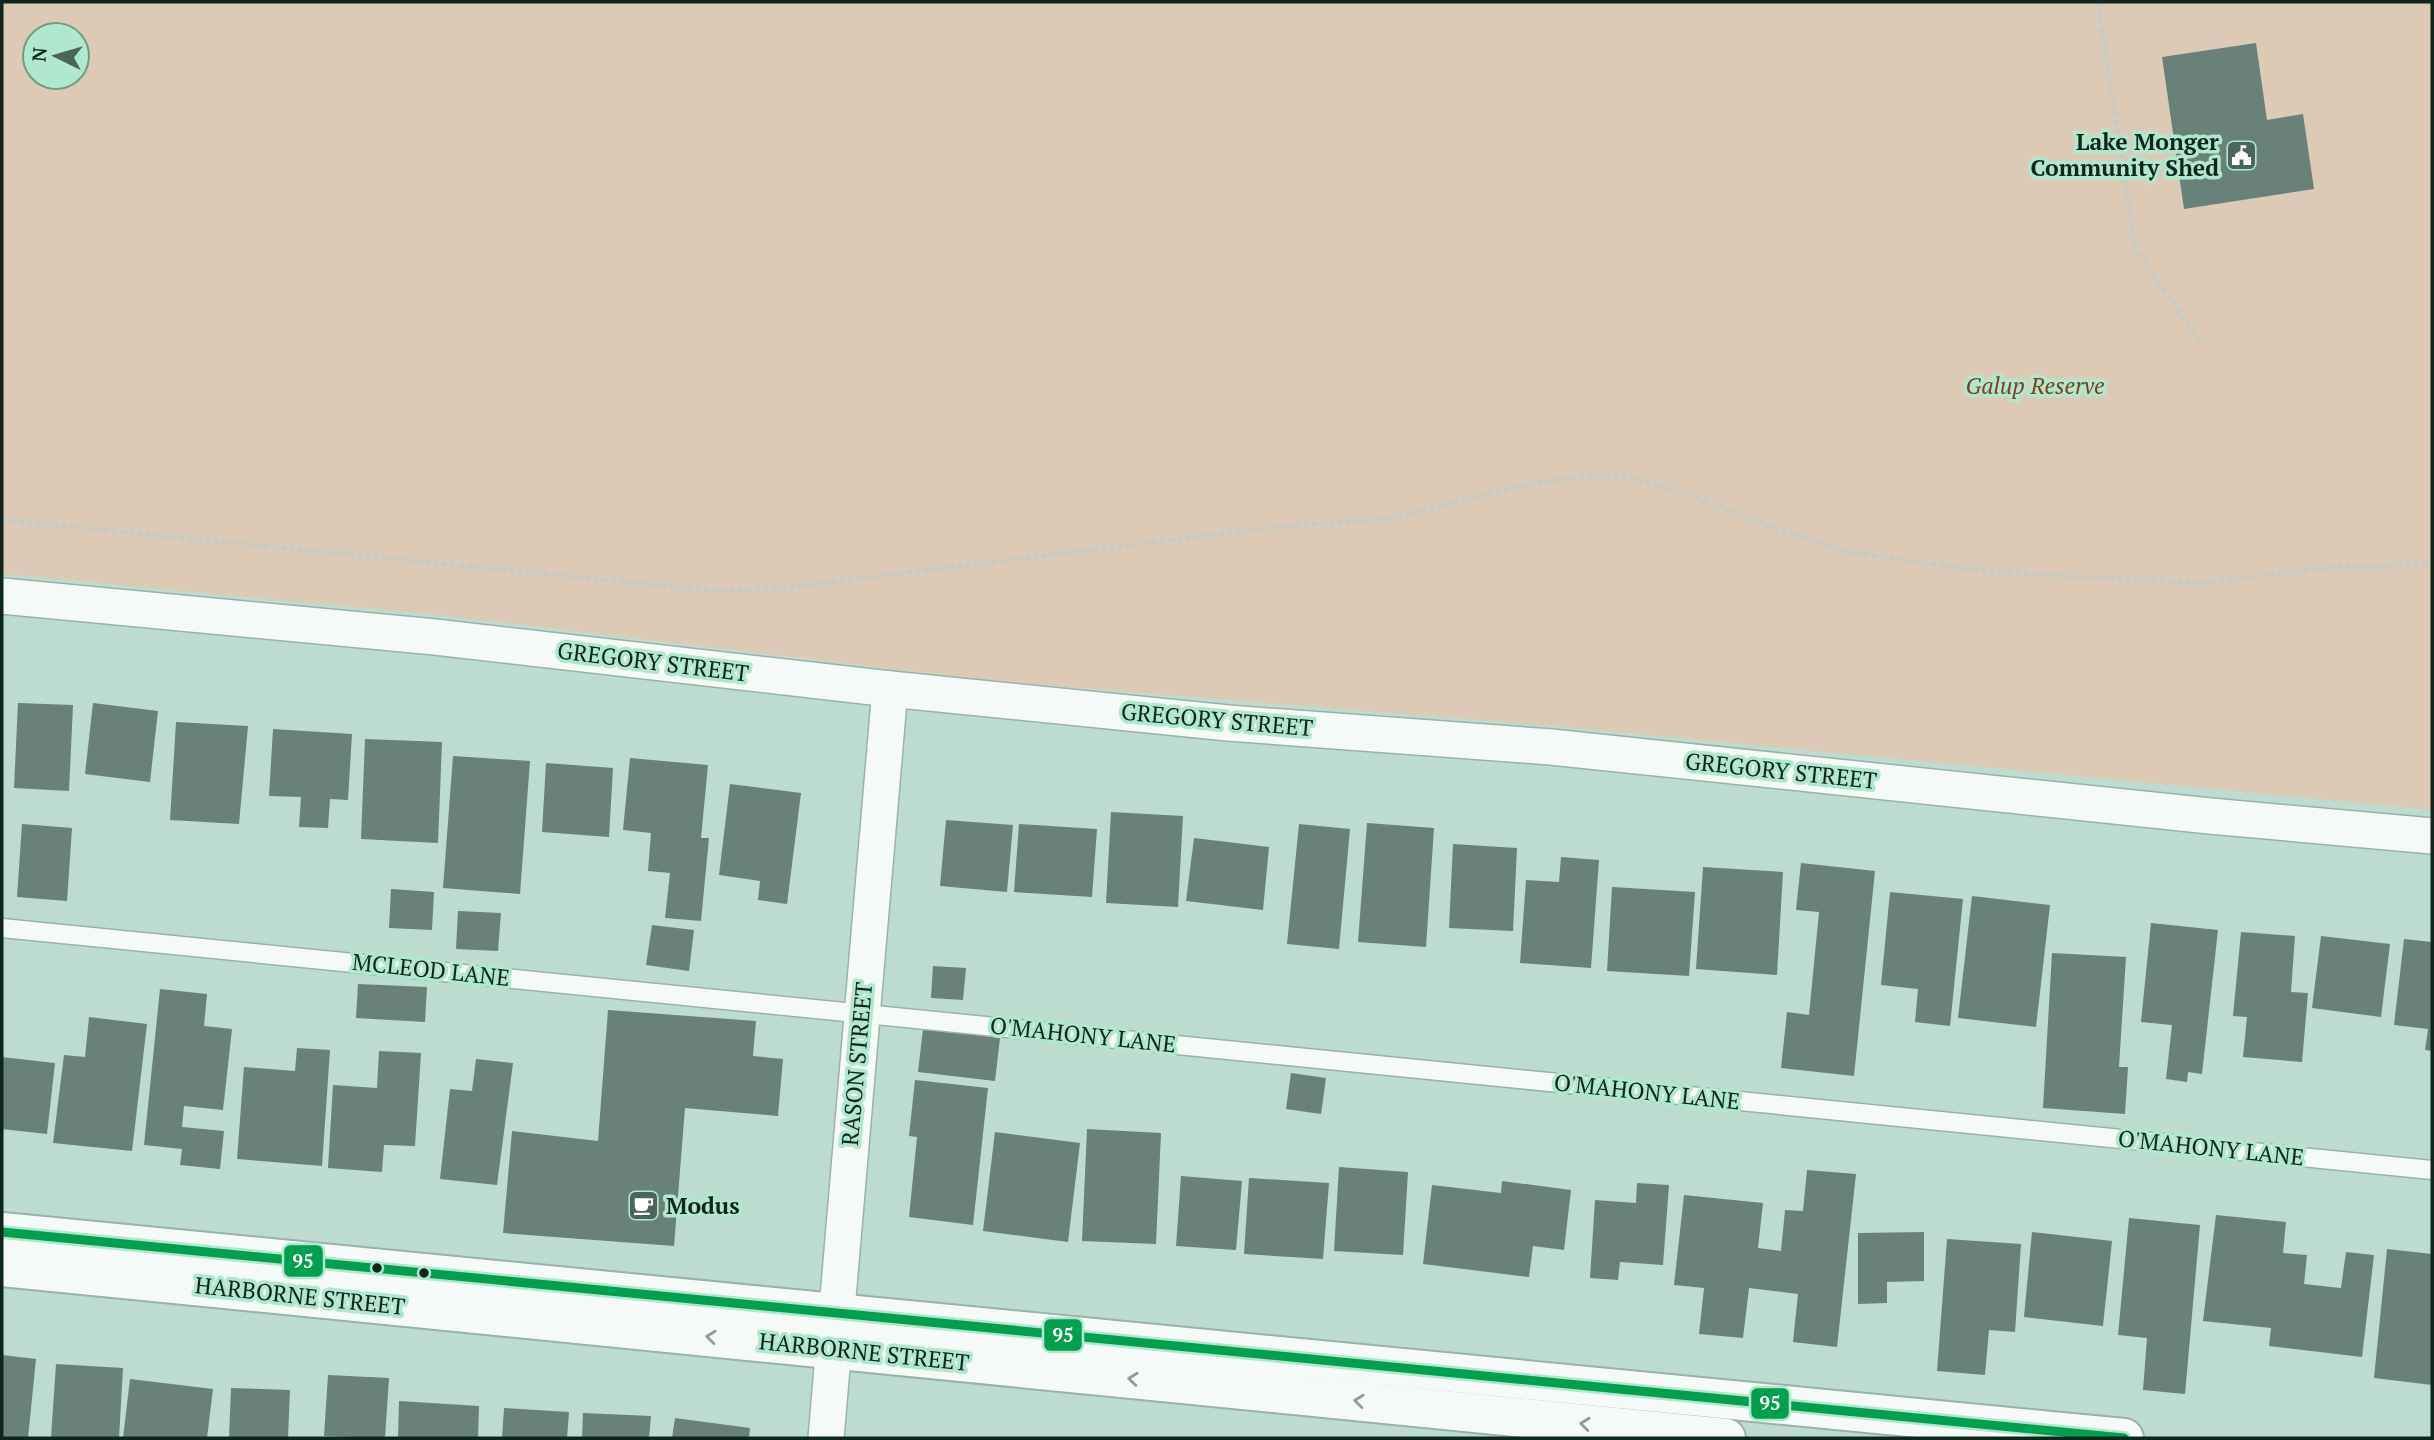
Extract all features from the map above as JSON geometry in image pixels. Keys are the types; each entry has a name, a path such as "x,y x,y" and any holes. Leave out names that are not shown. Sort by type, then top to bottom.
{"main road":[{"name":"HARBORNE STREET","path":"2,1232 1726,1438"},
{"name":"HARBORNE STREET","path":"2,1267 835,1330 2124,1438"}],"street":[{"name":"GREGORY STREET","path":"2,596 435,637 890,689 1228,723 1551,747 2210,816 2432,835"},
{"name":"RASON STREET","path":"825,1438 890,689"}],"lane":[{"name":"MCLEOD LANE","path":"2,928 861,1013"},
{"name":"O'MAHONY LANE","path":"861,1013 2432,1170"}],"path":[{"path":"2098,2 2135,249 2203,345"},
{"path":"2,520 720,591 782,588 1276,527 1388,519 1533,483 1587,476 1627,477 1698,498 1785,532 1847,552 1966,569 2204,583 2340,566 2378,567 2432,562"}],"green space":[{"name":"Galup Reserve","path":"2,2 2432,2 2432,810 1553,726 994,681 438,615 2,574"}],"building":[{"name":"Lake Monger Community Shed","path":"2256,43 2267,120 2303,114 2314,189 2184,209 2162,57"},
{"path":"18,703 73,705 69,791 14,788"},
{"path":"93,703 158,711 150,782 85,774"},
{"path":"176,722 248,726 239,824 170,820"},
{"path":"273,729 352,734 348,800 330,799 328,828 299,827 301,797 269,796"},
{"path":"365,739 442,742 438,843 361,839"},
{"path":"453,756 530,761 520,894 443,888"},
{"path":"630,758 708,765 701,838 709,838 701,921 665,918 670,873 648,871 651,833 623,830"},
{"path":"546,763 613,768 609,837 542,832"},
{"path":"730,784 801,793 787,904 758,900 760,881 719,875"},
{"path":"1111,812 1183,816 1178,907 1106,903"},
{"path":"946,820 1013,825 1007,892 940,886"},
{"path":"1367,823 1434,828 1426,947 1358,942"},
{"path":"22,824 72,828 67,901 17,897"},
{"path":"1019,824 1097,829 1092,897 1014,892"},
{"path":"1299,824 1350,829 1339,949 1287,944"},
{"path":"1194,838 1269,847 1263,910 1186,901"},
{"path":"1453,844 1517,848 1513,931 1449,928"},
{"path":"1561,857 1599,860 1591,968 1520,963 1526,880 1559,882"},
{"path":"1801,863 1875,871 1854,1076 1781,1068 1787,1012 1809,1015 1819,912 1796,910"},
{"path":"1703,867 1783,872 1777,975 1696,969"},
{"path":"1612,887 1695,892 1689,976 1607,971"},
{"path":"391,889 434,892 432,930 389,928"},
{"path":"1890,892 1963,899 1950,1026 1915,1022 1918,989 1881,985"},
{"path":"1972,896 2050,905 2036,1027 1958,1018"},
{"path":"458,911 501,913 498,951 456,949"},
{"path":"2151,923 2218,930 2202,1074 2188,1072 2187,1082 2166,1079 2172,1025 2141,1022"},
{"path":"652,925 694,930 689,971 646,965"},
{"path":"2241,932 2295,936 2291,992 2308,993 2302,1062 2243,1057 2247,1017 2233,1016"},
{"path":"2321,936 2390,944 2381,1017 2312,1008"},
{"path":"2404,939 2432,942 2432,1051 2425,1050 2428,1029 2394,1025"},
{"path":"2052,953 2126,957 2119,1067 2128,1067 2125,1114 2043,1108"},
{"path":"933,966 966,968 963,1000 931,998"},
{"path":"358,984 427,987 425,1022 356,1018"},
{"path":"160,989 207,994 204,1026 232,1029 223,1110 184,1106 182,1127 224,1131 220,1169 180,1165 182,1149 144,1145"},
{"path":"608,1010 756,1021 753,1056 783,1059 778,1116 685,1108 674,1246 503,1233 512,1131 598,1141"},
{"path":"89,1017 147,1024 132,1151 53,1143 64,1055 85,1057"},
{"path":"923,1029 1000,1038 995,1081 918,1072"},
{"path":"297,1048 330,1050 322,1166 237,1159 244,1067 295,1071"},
{"path":"379,1051 421,1053 415,1146 384,1145 382,1172 328,1168 333,1085 377,1088"},
{"path":"2,1057 55,1063 47,1134 2,1129"},
{"path":"476,1059 513,1063 497,1185 440,1179 450,1089 472,1091"},
{"path":"1291,1073 1326,1078 1321,1114 1286,1109"},
{"path":"915,1080 988,1088 973,1225 909,1217 917,1137 909,1136"},
{"path":"1087,1129 1161,1133 1156,1244 1082,1241"},
{"path":"995,1132 1080,1143 1068,1242 983,1231"},
{"path":"1339,1167 1408,1172 1403,1255 1334,1251"},
{"path":"1807,1170 1856,1174 1837,1347 1793,1342 1798,1294 1749,1288 1743,1338 1699,1334 1704,1288 1674,1285 1684,1195 1763,1203 1758,1248 1781,1251 1785,1210 1803,1211"},
{"path":"1181,1176 1242,1181 1236,1250 1176,1246"},
{"path":"1249,1178 1329,1183 1323,1259 1244,1254"},
{"path":"1502,1181 1571,1190 1564,1250 1533,1246 1529,1277 1423,1264 1432,1185 1501,1193"},
{"path":"1637,1183 1669,1185 1663,1265 1620,1262 1618,1280 1590,1278 1595,1200 1636,1203"},
{"path":"2216,1215 2286,1222 2283,1253 2307,1255 2304,1284 2341,1288 2346,1252 2374,1255 2362,1357 2269,1346 2271,1328 2203,1321"},
{"path":"2129,1218 2200,1225 2185,1394 2143,1390 2147,1338 2118,1335"},
{"path":"1924,1232 1924,1281 1887,1282 1887,1303 1858,1304 1858,1233"},
{"path":"2032,1232 2112,1241 2103,1326 2024,1317"},
{"path":"1947,1239 2021,1244 2015,1332 1989,1330 1985,1375 1937,1371"},
{"path":"2387,1249 2432,1254 2432,1385 2374,1378"},
{"path":"2,1355 36,1359 28,1438 2,1438"},
{"path":"56,1364 123,1368 119,1438 51,1437"},
{"path":"328,1375 389,1378 385,1438 324,1436"},
{"path":"130,1379 213,1389 207,1438 123,1438"},
{"path":"231,1388 290,1390 288,1438 229,1438"},
{"path":"399,1401 479,1406 478,1438 398,1438"},
{"path":"504,1408 569,1412 567,1438 502,1438"},
{"path":"583,1413 651,1416 649,1438 582,1438"},
{"path":"675,1418 750,1428 749,1438 672,1438"}],"transit line":[{"name":"95","path":"2,1232 2124,1438"}],"place":[{"name":"Lake Monger Community Shed","path":"2242,155"},
{"name":"Modus","path":"643,1206"}]}
